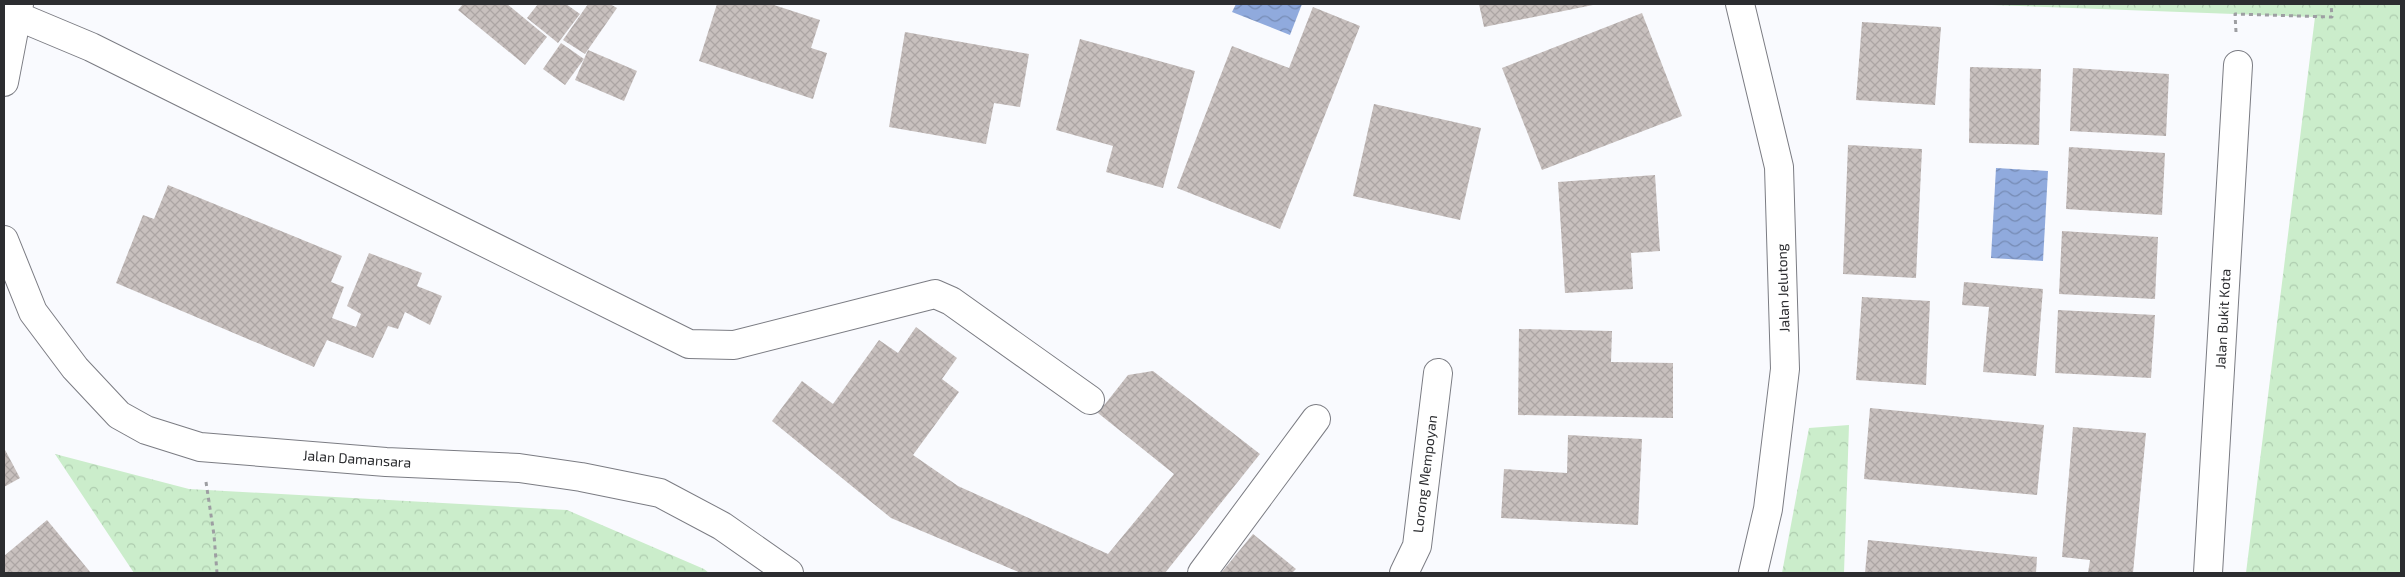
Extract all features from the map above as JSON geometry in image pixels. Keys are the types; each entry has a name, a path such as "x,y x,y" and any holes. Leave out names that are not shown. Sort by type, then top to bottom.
{"street":[{"name":"Jalan Jelutong","path":"1740,4 1779,167 1785,369 1768,509 1753,573"},
{"path":"4,82 18,10 689,344 734,345 935,294 951,301 1090,400"},
{"name":"Jalan Bukit Kota","path":"2208,573 2238,65"},
{"name":"Jalan Damansara","path":"4,240 33,312 75,368 119,415 146,430 200,447 386,462 518,468 581,477 660,493 722,526 789,573"},
{"name":"Lorong Mempoyan","path":"1404,573 1416,546 1438,373"},
{"path":"1202,573 1316,419"}],"path":[{"path":"2238,65 2235,14 2332,17 2332,4"},
{"path":"200,447 214,535 217,573"}],"green space":[{"path":"1963,4 2401,4 2401,573 2246,573 2315,17"},
{"path":"1849,425 1844,573 1782,573 1809,428"},
{"path":"55,454 189,489 567,510 704,569 709,573 134,573"}],"water":[{"path":"1236,4 1302,4 1290,35 1232,12"},
{"path":"1996,168 2048,171 2043,261 1991,258"}],"building":[{"path":"463,4 507,4 547,37 525,65 458,10"},
{"path":"538,4 566,4 580,14 558,43 527,18"},
{"path":"588,4 610,4 617,8 585,54 563,40"},
{"path":"717,4 771,4 820,20 811,48 827,53 813,99 699,61"},
{"path":"1479,4 1593,4 1593,5 1484,27"},
{"path":"1313,7 1360,26 1280,229 1177,188 1232,46 1289,68"},
{"path":"1642,13 1682,116 1542,170 1502,68"},
{"path":"1862,22 1941,27 1935,105 1856,100"},
{"path":"905,32 1029,54 1020,107 994,103 986,144 889,127"},
{"path":"1080,39 1195,71 1163,188 1106,172 1113,146 1056,130"},
{"path":"561,43 584,59 565,85 543,69"},
{"path":"588,50 637,71 624,101 575,80"},
{"path":"1970,67 2041,69 2039,145 1969,143"},
{"path":"2073,68 2169,74 2166,136 2070,131"},
{"path":"1374,104 1481,128 1460,220 1353,196"},
{"path":"1848,145 1922,149 1916,278 1843,274"},
{"path":"2069,147 2165,153 2162,215 2066,209"},
{"path":"1655,175 1660,251 1631,253 1633,289 1565,293 1558,182"},
{"path":"168,185 342,256 331,282 344,287 332,318 356,327 361,314 347,306 369,253 422,273 417,286 442,296 430,325 405,312 398,329 388,326 373,358 327,340 314,367 116,283 143,215 154,219"},
{"path":"2062,231 2158,237 2155,299 2059,294"},
{"path":"1964,282 2043,289 2036,376 1983,372 1989,307 1962,305"},
{"path":"1862,297 1930,301 1926,385 1856,380"},
{"path":"2058,310 2155,315 2151,378 2055,373"},
{"path":"916,327 957,358 942,379 959,392 913,455 958,486 1108,554 1174,474 1098,413 1128,375 1153,371 1260,454 1165,573 1021,573 891,518 772,421 802,381 833,404 879,340 898,353"},
{"path":"1519,329 1612,331 1611,362 1673,363 1673,418 1518,415"},
{"path":"1870,408 2044,425 2037,495 1864,479"},
{"path":"2073,427 2146,433 2133,573 2088,573 2090,560 2062,557"},
{"path":"1568,435 1642,439 1638,525 1501,518 1504,469 1567,473"},
{"path":"4,448 20,478 4,487"},
{"path":"47,520 91,573 4,573 4,556"},
{"path":"1253,534 1296,569 1292,573 1221,573"},
{"path":"1868,540 2037,557 2036,573 1865,573"}]}
